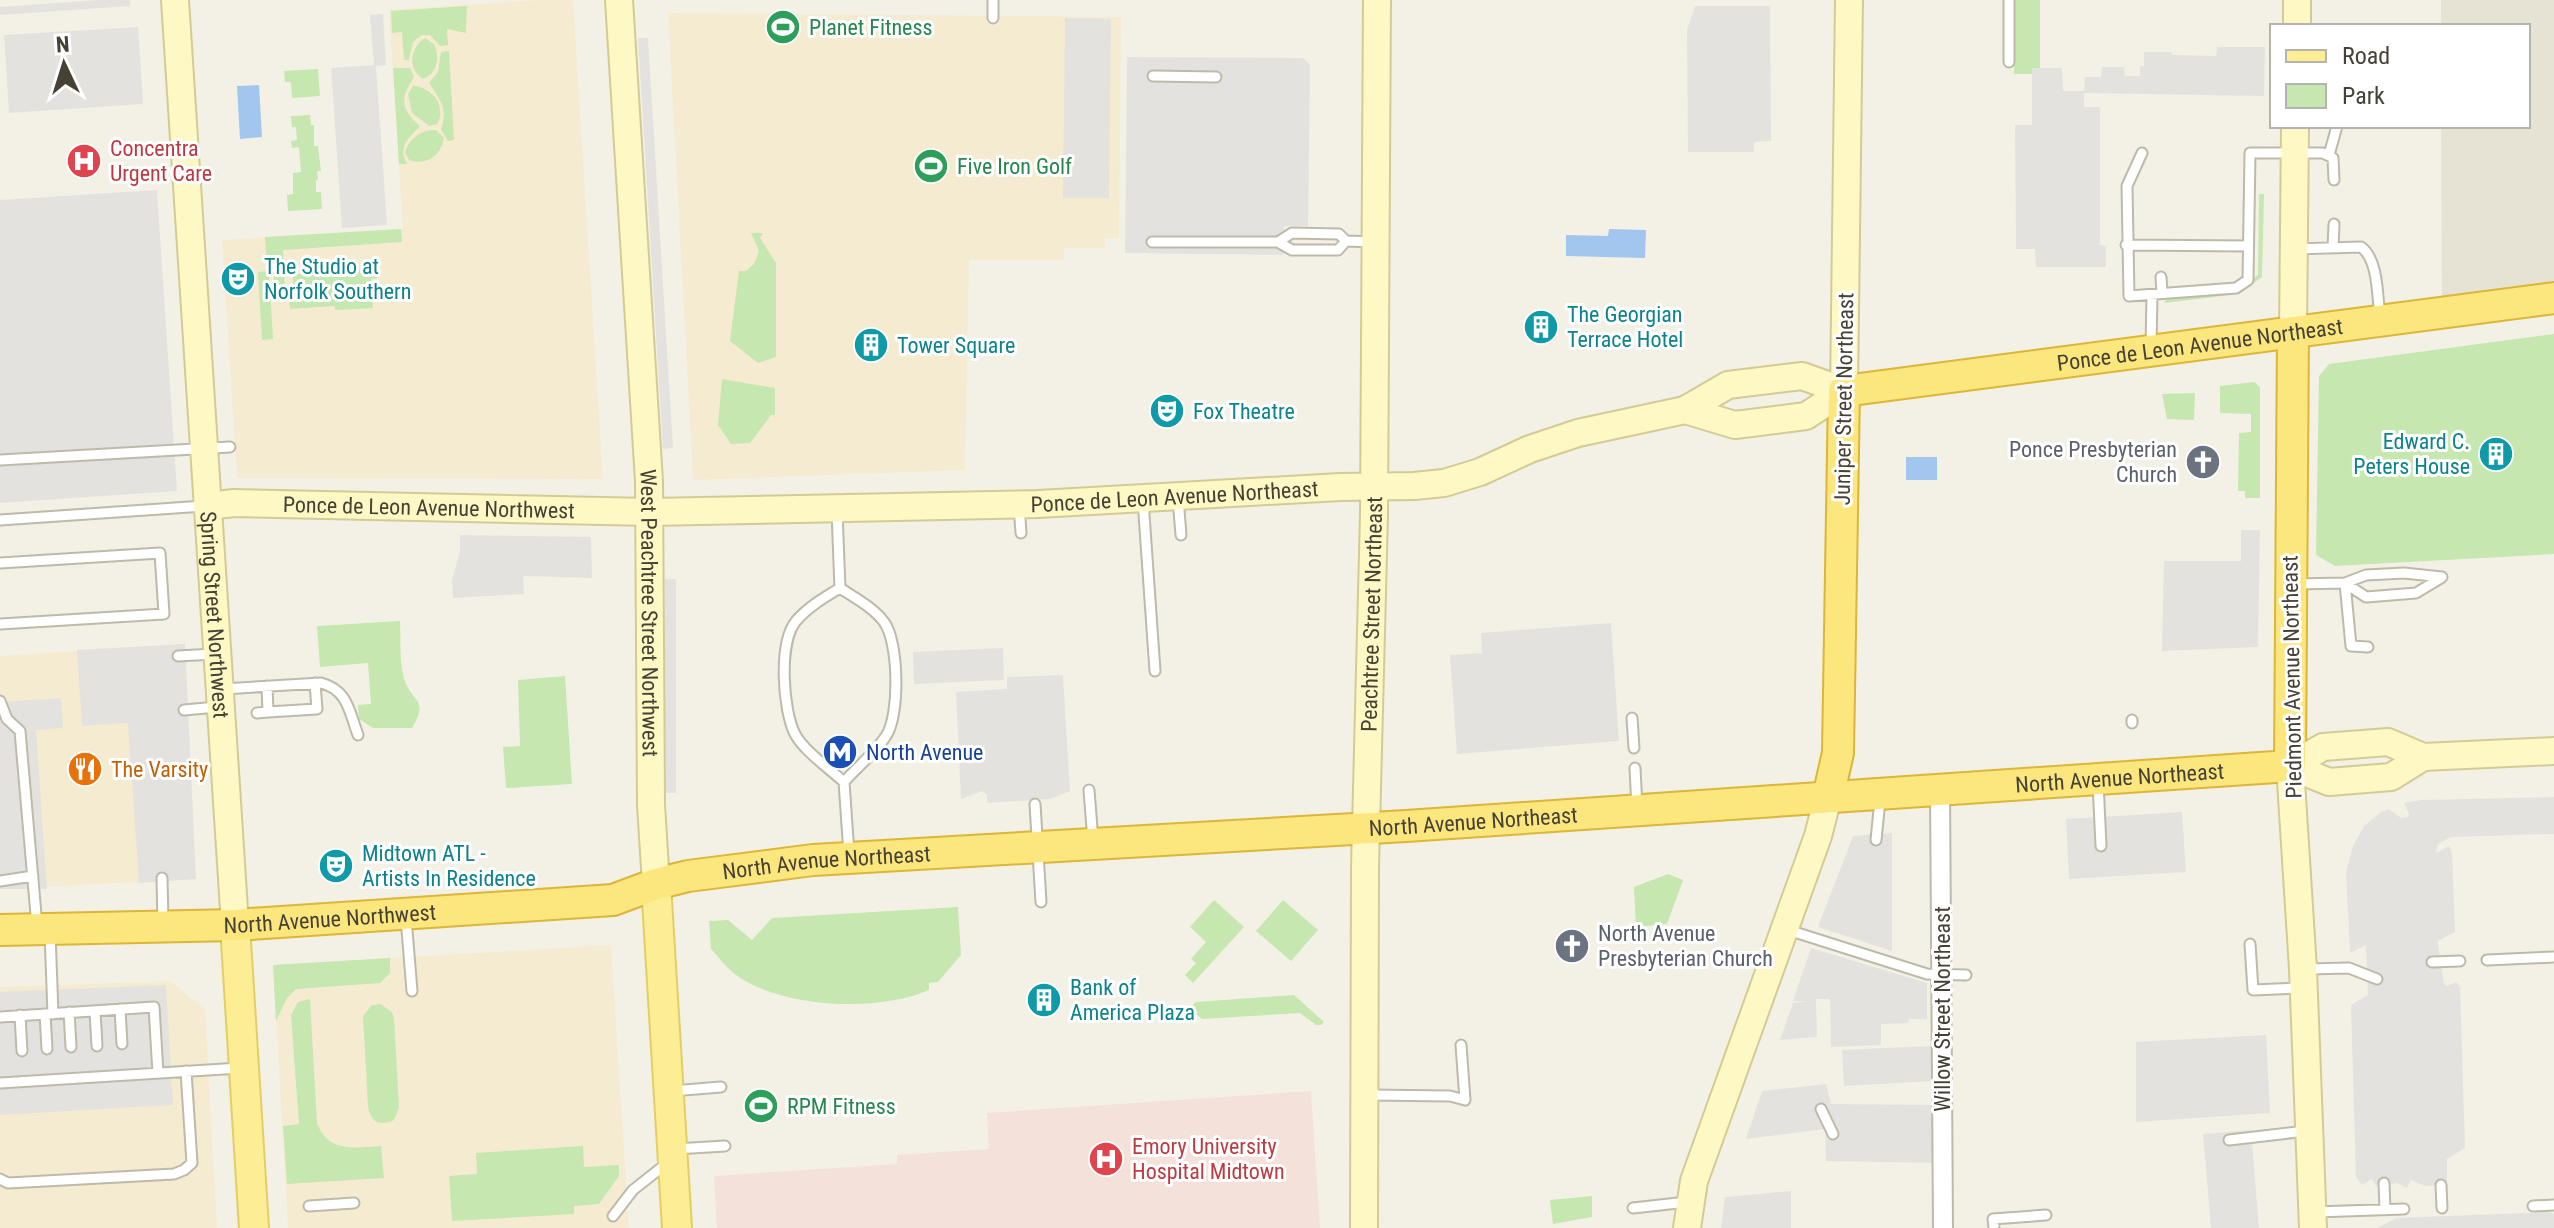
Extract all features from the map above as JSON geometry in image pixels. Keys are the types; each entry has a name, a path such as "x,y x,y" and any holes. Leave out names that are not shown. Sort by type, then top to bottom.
{"highway":[{"name":"Ponce de Leon Avenue Northeast","path":"1844,391 2554,298"},
{"name":"Piedmont Avenue Northeast","path":"2290,766 2293,332"},
{"name":"Juniper Street Northeast","path":"1828,797 1838,753 1844,391"},
{"name":"North Avenue Northeast","path":"656,884 750,867 849,858 1637,811 2290,766"},
{"name":"North Avenue Northwest","path":"0,930 235,925 613,900 656,884"}],"main road":[{"name":"Spring Street Northwest","path":"175,0 217,448 207,506 246,1067 254,1228"},
{"name":"West Peachtree Street Northwest","path":"619,0 650,512 651,805 677,1228"},
{"name":"Peachtree Street Northeast","path":"1364,1228 1377,242 1377,0"},
{"name":"Juniper Street Northeast","path":"1844,391 1849,0"},
{"path":"2297,0 2297,24"},
{"name":"Piedmont Avenue Northeast","path":"2293,332 2295,128"},
{"name":"Ponce de Leon Avenue Northeast","path":"650,512 1019,505 1444,483 1578,433 1685,410 1728,385 1802,376 1844,391"},
{"name":"Ponce de Leon Avenue Northeast","path":"1685,410 1735,425 1806,416 1844,391"},
{"name":"Ponce de Leon Avenue Northwest","path":"207,506 234,503 650,512"},
{"name":"North Avenue Northeast","path":"2290,766 2323,747 2388,742 2423,757 2554,751"},
{"name":"North Avenue Northeast","path":"2290,766 2329,782 2376,779 2391,777 2423,757"},
{"name":"Piedmont Avenue Northeast","path":"2290,766 2304,978 2313,1220"},
{"path":"1687,1228 1694,1181 1818,836 1828,797"}],"street":[{"name":"Willow Street Northeast","path":"1940,789 1942,975 1948,1084 1938,1135 1943,1228"}],"lane":[{"path":"993,0 993,18"},
{"path":"2009,0 2009,62"},
{"path":"1153,76 1216,77"},
{"path":"2329,155 2336,128"},
{"path":"2142,153 2127,186 2129,296 2192,291 2218,284 2236,288 2248,280 2250,153 2323,153 2329,155 2334,164 2334,180"},
{"path":"2333,248 2334,224"},
{"path":"1278,242 1292,233 1339,234 1346,241 1377,242"},
{"path":"1152,242 1278,242 1292,250 1338,250 1346,241"},
{"path":"2126,245 2162,250 2219,251 2248,246"},
{"path":"2294,249 2361,247 2367,252 2372,263 2380,321"},
{"path":"2151,350 2161,277"},
{"path":"2192,278 2192,291"},
{"path":"0,460 217,448"},
{"path":"1178,498 1181,535"},
{"path":"1143,500 1155,671"},
{"path":"1019,505 1021,533"},
{"path":"0,520 207,506"},
{"path":"837,508 840,588"},
{"path":"0,563 160,553 164,614 0,624"},
{"path":"2291,584 2345,583 2366,575 2404,573 2442,577 2416,593 2366,597 2345,583"},
{"path":"2345,583 2351,646 2368,647"},
{"path":"840,588 884,623 892,640 895,676 895,710 887,735 844,782"},
{"path":"840,588 818,601 794,623 787,644 784,676 787,711 796,737 844,782 849,858"},
{"path":"178,656 217,654"},
{"path":"267,686 263,712 317,709 315,683"},
{"path":"184,710 267,686 315,683 333,686 344,696 358,735"},
{"path":"0,701 7,719 20,731 33,876 44,929 49,1014 47,1049"},
{"path":"1632,718 1634,748"},
{"path":"1635,768 1637,811"},
{"path":"2098,779 2101,846"},
{"path":"1089,790 1093,844"},
{"path":"1876,840 1880,793"},
{"path":"1035,804 1041,902"},
{"path":"0,881 33,876"},
{"path":"162,878 164,927"},
{"path":"406,914 412,991"},
{"path":"1785,929 1927,974 1966,975"},
{"path":"2250,944 2253,990 2349,968 2377,979"},
{"path":"2487,960 2554,957"},
{"path":"2432,962 2460,961"},
{"path":"0,1017 154,1007 158,1073"},
{"path":"120,1009 122,1044"},
{"path":"95,1011 97,1046"},
{"path":"69,1012 71,1047"},
{"path":"20,1015 22,1051"},
{"path":"1365,1095 1450,1096 1465,1100 1461,1045"},
{"path":"124,1063 124,1075"},
{"path":"98,1065 99,1077"},
{"path":"72,1067 73,1078"},
{"path":"0,1083 246,1067"},
{"path":"48,1068 49,1080"},
{"path":"23,1070 24,1082"},
{"path":"0,1179 8,1183 174,1174 184,1170 192,1163 186,1071"},
{"path":"668,1091 721,1087"},
{"path":"1821,1109 1833,1134"},
{"path":"2229,1140 2310,1131"},
{"path":"613,1216 633,1190 672,1154 725,1146"},
{"path":"2384,1183 2385,1210"},
{"path":"2441,1185 2442,1208"},
{"path":"1633,1208 1691,1202"},
{"path":"309,1206 354,1203"},
{"path":"2533,1206 2554,1205"},
{"path":"2313,1220 2404,1209"},
{"path":"1994,1228 1993,1219 2046,1215"}],"shaded area":[{"path":"130,0 130,6 0,15 0,7"},
{"path":"573,0 603,479 237,478 222,240 403,229 389,10"},
{"path":"2441,0 2554,0 2554,295 2442,309 2441,128 2530,128 2530,24 2441,24"},
{"path":"1695,6 1770,6 1771,141 1754,142 1754,152 1688,152 1687,30"},
{"path":"668,13 1121,17 1119,238 1105,238 1105,248 1064,248 1064,260 969,260 965,470 693,480"},
{"path":"383,14 386,65 376,66 387,225 342,228 331,68 374,65 370,15"},
{"path":"1065,18 1111,19 1109,198 1063,198"},
{"path":"138,27 143,104 9,113 4,35"},
{"path":"638,38 648,38 673,448 663,449"},
{"path":"2217,47 2265,47 2264,96 2084,93 2084,107 2100,107 2100,245 2106,246 2106,267 2036,267 2035,249 2016,249 2015,125 2032,125 2032,68 2062,68 2063,91 2084,91 2085,77 2101,77 2102,67 2124,67 2125,76 2140,76 2144,52 2216,56"},
{"path":"1127,57 1303,58 1310,65 1308,226 1284,226 1283,255 1125,253"},
{"path":"157,190 177,491 0,503 0,200"},
{"path":"2241,530 2260,530 2258,647 2162,651 2164,561 2241,561"},
{"path":"460,535 591,537 592,578 523,576 524,594 453,598 452,580 460,551"},
{"path":"665,579 676,579 676,793 665,793"},
{"path":"1611,623 1619,741 1457,754 1450,655 1482,653 1481,633"},
{"path":"185,644 196,879 0,889 0,656"},
{"path":"185,644 196,879 139,883 128,723 82,726 77,650"},
{"path":"1003,648 1004,680 914,684 913,652"},
{"path":"1063,675 1070,791 1050,799 987,803 987,795 982,791 961,799 956,692 1007,689 1007,677"},
{"path":"61,698 63,728 36,730 47,889 0,889 0,702"},
{"path":"2554,797 2554,834 2451,837 2438,844 2436,853 2449,846 2452,853 2455,932 2438,941 2438,945 2444,984 2447,986 2456,982 2460,987 2465,1148 2447,1159 2447,1185 2425,1186 2411,1180 2407,1188 2397,1183 2376,1186 2372,1179 2362,1185 2356,1177 2351,1005 2368,995 2366,945 2350,953 2346,872 2353,846 2364,826 2381,812 2389,809 2401,818 2408,817 2404,803"},
{"path":"2182,812 2186,872 2069,879 2066,819"},
{"path":"1892,833 1892,951 1818,927 1853,836"},
{"path":"611,945 629,1228 288,1228 273,965"},
{"path":"1811,948 1927,983 1927,1019 1881,1024 1881,1045 1831,1047 1830,999 1816,999 1817,1037 1780,1040 1793,1003 1807,1001 1793,1001"},
{"path":"170,981 205,1009 217,1228 0,1228 0,987"},
{"path":"166,985 173,1105 0,1115 0,992"},
{"path":"2266,1035 2270,1113 2136,1122 2136,1042"},
{"path":"1931,1046 1933,1081 1844,1086 1842,1050"},
{"path":"1826,1084 1831,1104 1933,1105 1933,1163 1826,1161 1825,1129 1746,1139 1762,1091"},
{"name":"Emory University Hospital Midtown","path":"1311,1091 1320,1228 717,1228 714,1176 897,1164 897,1155 989,1149 987,1113"},
{"path":"2251,1130 2259,1228 2211,1228 2203,1134"},
{"path":"1791,1191 1791,1228 1721,1228 1725,1197"},
{"path":"2554,1214 2554,1228 2377,1228 2397,1218"}],"green space":[{"path":"2014,0 2040,0 2040,68 2032,68 2032,74 2014,74"},
{"path":"467,6 466,33 447,29 448,45 440,46 430,35 422,35 413,42 409,60 404,60 402,32 392,33 391,11"},
{"path":"425,38 434,44 437,59 435,69 423,79 414,69 412,58 416,47"},
{"path":"449,51 454,140 448,141 441,129 444,115 442,104 429,83 438,72 441,52"},
{"path":"393,68 410,68 414,77 404,102 408,114 420,126 404,147 407,164 399,164"},
{"path":"318,69 320,96 292,98 291,82 285,82 284,71"},
{"path":"413,86 427,90 436,99 440,111 437,124 429,126 412,113 408,94"},
{"path":"310,115 311,125 314,125 314,146 318,146 321,171 317,171 316,192 321,192 322,209 288,211 287,195 293,194 293,173 301,172 299,147 292,148 291,141 297,140 291,116"},
{"path":"436,130 444,138 440,150 432,158 421,162 409,160 405,152 413,138"},
{"path":"2259,194 2264,194 2262,277 2239,294 2164,303 2167,298 2237,290 2258,275"},
{"path":"401,229 402,242 283,250 285,289 275,289 273,267 267,267 265,237"},
{"path":"751,233 763,233 760,238 776,263 776,357 758,363 730,341 739,271 746,271 754,264 759,251"},
{"path":"376,269 377,278 371,279 373,308 335,310 335,306 290,309 289,298 294,298 293,274"},
{"path":"269,271 273,339 262,340 258,272"},
{"path":"2554,334 2554,554 2335,566 2316,555 2319,376 2329,364"},
{"path":"722,379 775,388 775,415 771,415 750,443 731,444 718,425"},
{"path":"2254,382 2260,387 2260,498 2245,498 2245,491 2238,491 2239,433 2251,432 2251,414 2220,413 2220,386"},
{"path":"2195,393 2194,420 2167,419 2162,394"},
{"path":"400,621 402,671 419,711 412,728 373,728 359,719 358,705 371,704 368,663 320,667 317,626"},
{"path":"565,676 572,784 506,788 503,747 520,746 518,680"},
{"path":"1668,874 1683,880 1667,924 1636,927 1634,887"},
{"path":"1214,900 1244,927 1193,983 1185,975 1196,963 1191,959 1206,942 1190,927"},
{"path":"1283,900 1318,930 1291,961 1256,931"},
{"path":"958,907 961,955 938,982 929,983 929,990 885,1002 834,1004 761,989 729,969 711,949 709,921 728,920 752,940 772,918"},
{"path":"390,958 390,973 380,983 296,989 287,998 276,1021 273,965"},
{"path":"1294,995 1324,1022 1321,1025 1316,1025 1300,1013 1202,1019 1189,1008 1196,1002"},
{"path":"310,999 317,1123 328,1140 335,1144 352,1148 381,1146 384,1178 287,1184 283,1126 299,1124 291,1015 298,1002"},
{"path":"380,1004 392,1012 394,1019 399,1107 394,1120 384,1123 373,1119 368,1106 363,1016 372,1005"},
{"path":"583,1146 584,1167 619,1165 619,1176 599,1204 574,1206 574,1214 452,1221 449,1176 477,1174 476,1153"},
{"path":"1592,1196 1592,1217 1553,1224 1550,1200"}],"water":[{"path":"259,85 262,137 240,139 237,86"},
{"path":"1609,229 1646,230 1645,258 1566,256 1566,235 1608,236"},
{"path":"1906,457 1937,457 1937,480 1906,480"}],"place":[{"name":"Planet Fitness","path":"783,27"},
{"name":"Concentra Urgent Care","path":"84,161"},
{"name":"Five Iron Golf","path":"931,166"},
{"name":"The Studio at Norfolk Southern","path":"238,279"},
{"name":"The Georgian Terrace Hotel","path":"1541,327"},
{"name":"Tower Square","path":"871,345"},
{"name":"Fox Theatre","path":"1167,411"},
{"name":"Edward C. Peters House","path":"2496,454"},
{"name":"Ponce Presbyterian Church","path":"2203,462"},
{"name":"North Avenue","path":"840,752"},
{"name":"The Varsity","path":"85,769"},
{"name":"Midtown ATL - Artists In Residence","path":"336,866"},
{"name":"North Avenue Presbyterian Church","path":"1572,946"},
{"name":"Bank of America Plaza","path":"1044,1000"},
{"name":"RPM Fitness","path":"761,1106"},
{"name":"Emory University Hospital Midtown","path":"1106,1159"}]}
